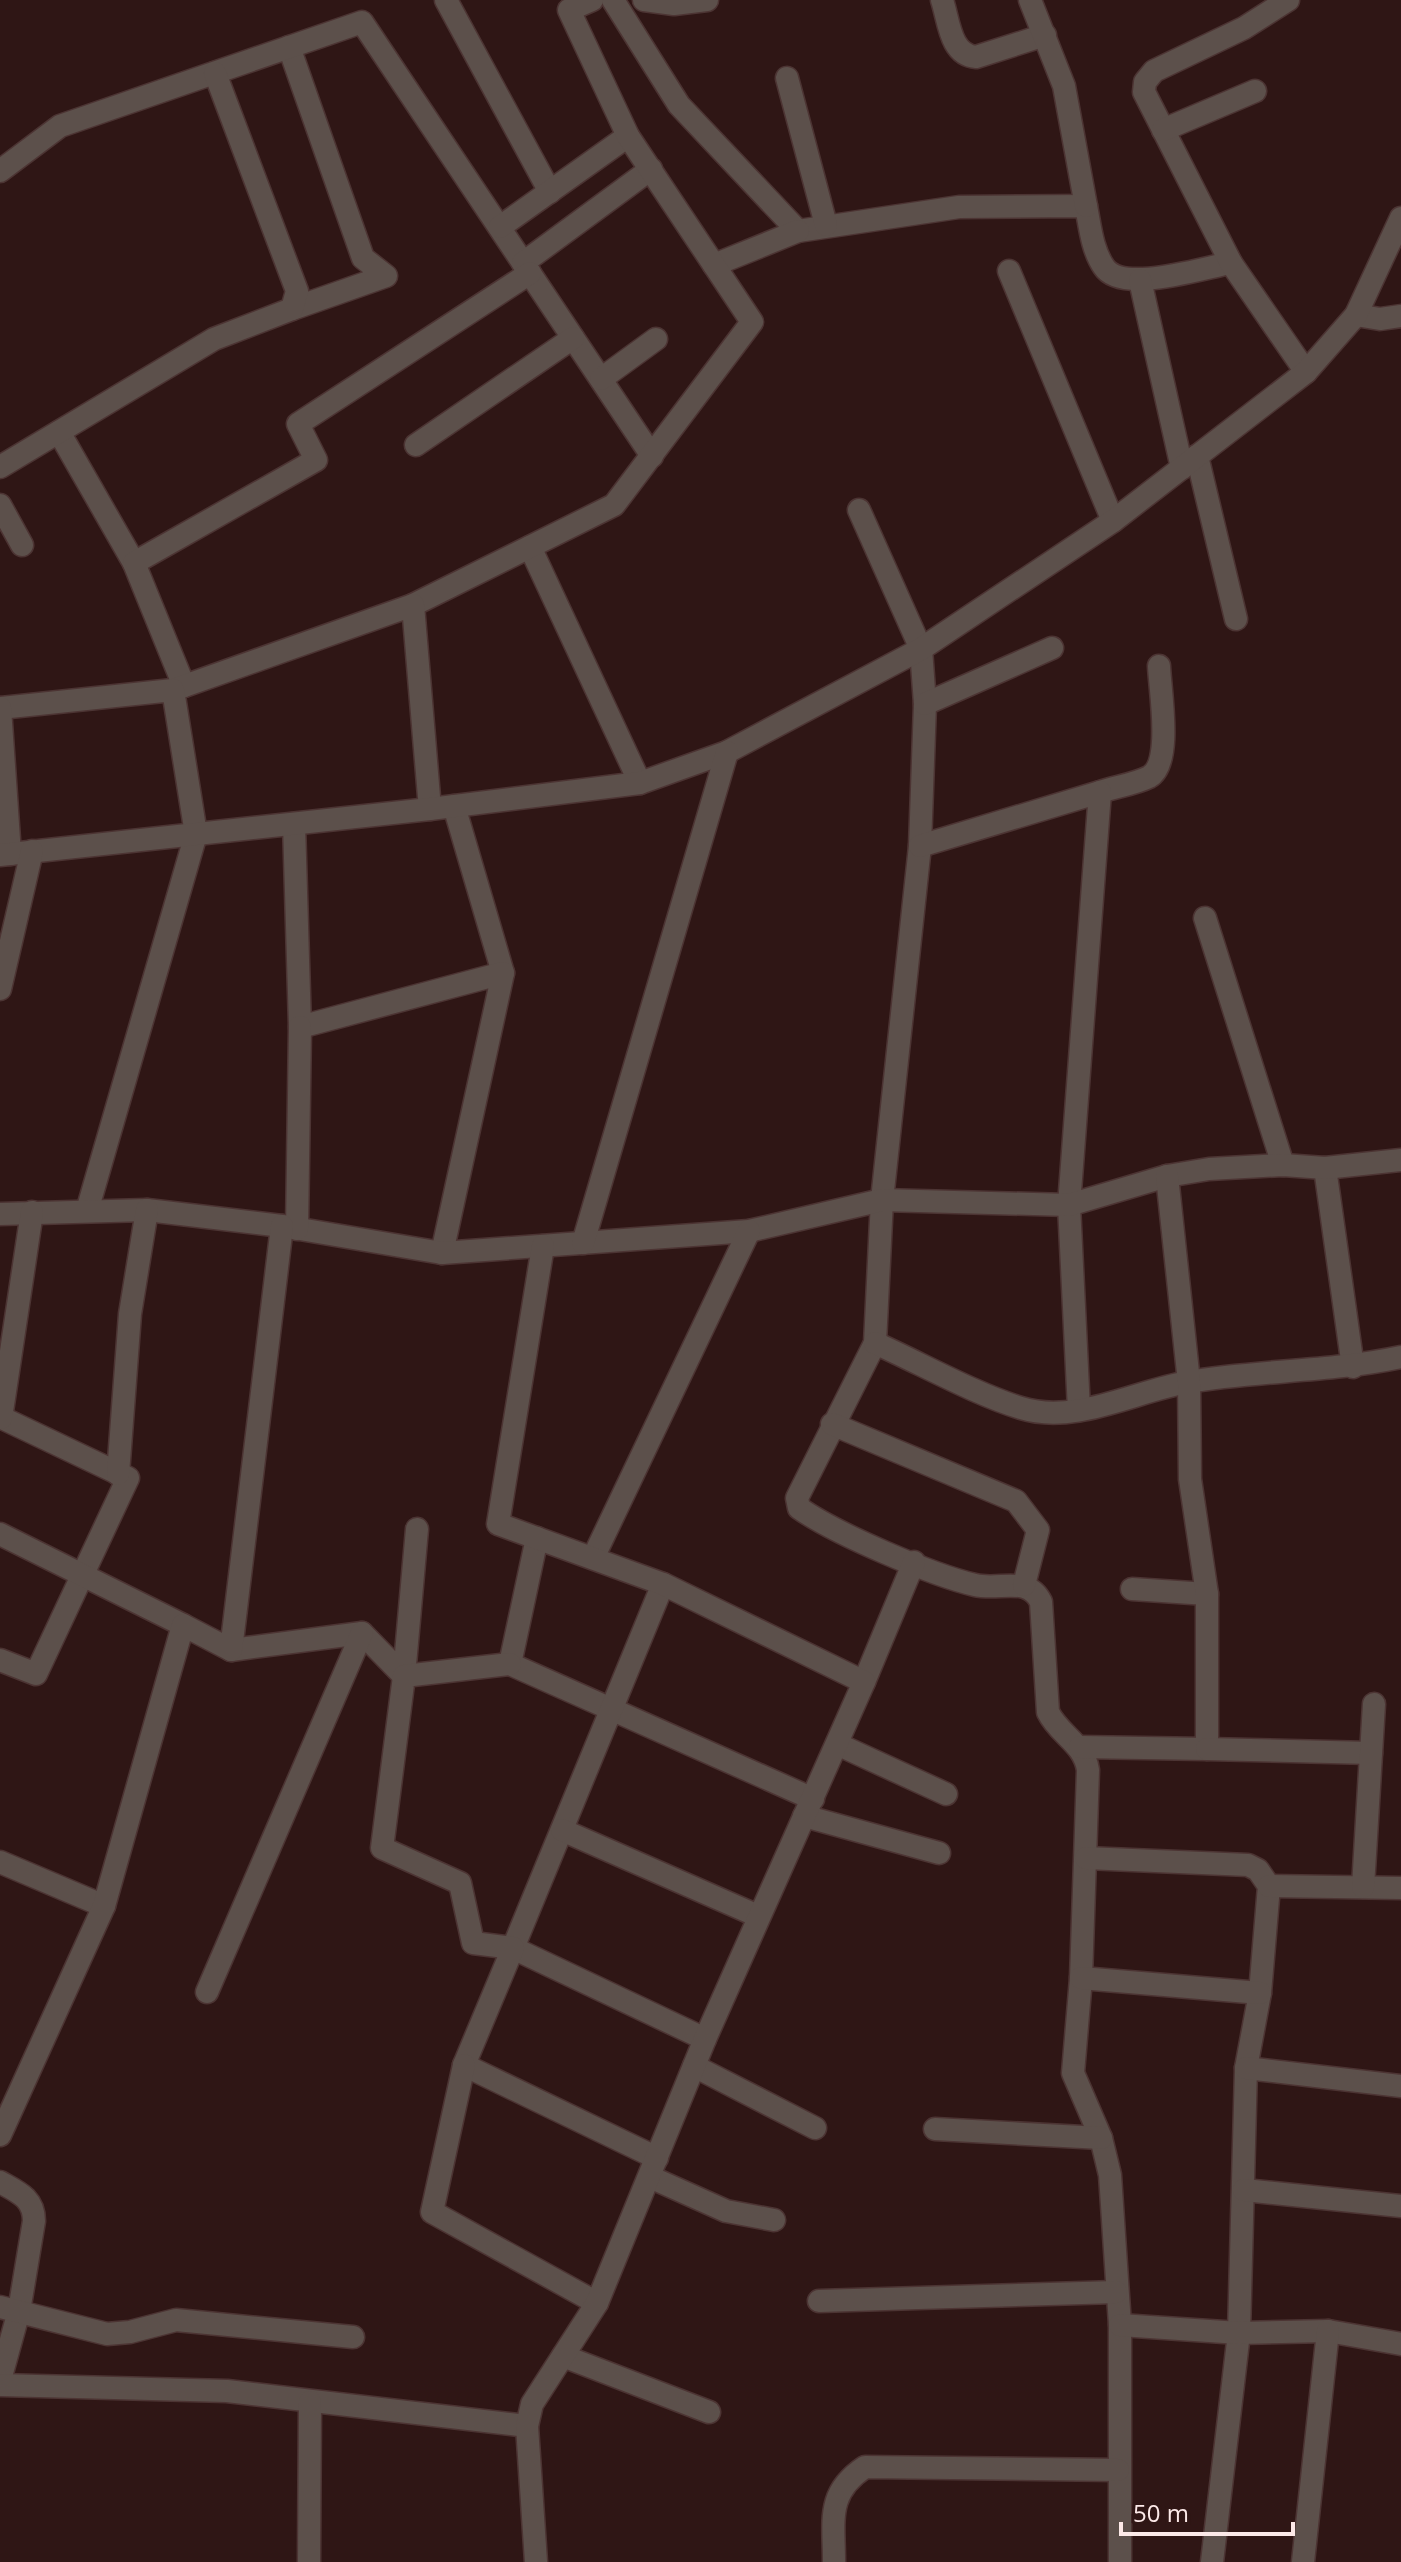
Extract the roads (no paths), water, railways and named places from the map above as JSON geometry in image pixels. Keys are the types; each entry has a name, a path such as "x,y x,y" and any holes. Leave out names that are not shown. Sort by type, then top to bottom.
{"street":[{"path":"446,0 550,192"},
{"path":"0,989 14,853 0,708 178,688 413,605 614,505 752,322 628,136 569,10 592,0"},
{"path":"613,0 679,105 798,231"},
{"path":"644,0 674,4 707,0"},
{"path":"942,0 957,50 966,56 976,57 1045,35"},
{"path":"1030,0 1064,86 1096,254 1106,270 1120,278 1140,280 1231,263"},
{"path":"1288,0 1244,28 1154,71 1145,82 1144,92 1231,263 1306,372"},
{"path":"0,171 60,126 362,22 652,456"},
{"path":"0,467 214,339 386,276 363,258 289,47"},
{"path":"215,73 297,291 292,309"},
{"path":"787,78 826,225"},
{"path":"1163,130 1255,91"},
{"path":"500,227 628,136"},
{"path":"134,563 316,460 298,424 527,268 651,169"},
{"path":"714,265 798,231 826,225 959,207 1086,206"},
{"path":"14,853 430,809 640,783 727,752 921,649 1113,521 1306,372 1356,315 1401,218"},
{"path":"1009,271 1113,521"},
{"path":"1140,280 1236,619"},
{"path":"1356,315 1380,319 1401,316"},
{"path":"416,445 573,338"},
{"path":"601,379 656,339"},
{"path":"59,432 134,563 178,688 196,834 87,1211"},
{"path":"0,505 22,545"},
{"path":"859,510 921,649 925,704 920,846 882,1200 875,1343 799,1487 799,1508 815,1519 914,1562 985,1587 1024,1585 1035,1590 1044,1614 1048,1712 1055,1726 1080,1747 1088,1770 1081,1978 1073,2073 1101,2138 1110,2175 1120,2325 1120,2562"},
{"path":"530,547 640,783"},
{"path":"413,605 430,809"},
{"path":"925,704 1052,648"},
{"path":"920,846 1150,776 1159,768 1164,754 1159,666"},
{"path":"583,1243 727,752"},
{"path":"1079,1410 1069,1205 1100,792"},
{"path":"442,1253 503,973 454,806"},
{"path":"231,1650 290,1227 300,1027 294,824"},
{"path":"1205,918 1283,1165"},
{"path":"300,1027 503,973"},
{"path":"2,1216 32,1212 147,1210 290,1227 442,1253 749,1231 882,1200 1069,1205 1167,1176 1209,1169 1283,1165 1325,1168 1401,1160"},
{"path":"1325,1168 1353,1367"},
{"path":"1167,1176 1189,1382 1190,1479 1207,1594 1207,1749"},
{"path":"118,1474 130,1314 147,1210"},
{"path":"0,1660 36,1674 128,1478 1,1417 32,1212"},
{"path":"593,1558 749,1231"},
{"path":"543,1246 498,1524 663,1584 864,1682"},
{"path":"875,1343 1021,1408 1049,1412 1079,1410 1189,1382 1353,1367 1401,1357"},
{"path":"832,1424 1016,1501 1038,1530 1024,1585"},
{"path":"417,1529 404,1676 382,1848 460,1883 473,1943 513,1948 705,2039"},
{"path":"0,1534 231,1650 362,1633"},
{"path":"510,1664 537,1538"},
{"path":"536,2562 527,2426 532,2404 597,2303 705,2039 837,1744 914,1562"},
{"path":"597,2303 432,2212 464,2065 663,1584"},
{"path":"1132,1589 1207,1594"},
{"path":"2,2128 104,1906 183,1625"},
{"path":"362,1633 404,1676"},
{"path":"207,1992 362,1633"},
{"path":"404,1676 510,1664 612,1708 808,1808 939,1853"},
{"path":"1363,1887 1374,1704"},
{"path":"837,1744 946,1794"},
{"path":"1080,1747 1371,1753"},
{"path":"562,1830 758,1916"},
{"path":"1086,1858 1248,1865 1258,1870 1269,1886 1260,1993 1246,2068 1239,2333 1212,2562"},
{"path":"0,1862 104,1906"},
{"path":"1269,1886 1401,1888"},
{"path":"1081,1978 1260,1993"},
{"path":"464,2065 653,2167 726,2211 774,2220"},
{"path":"694,2066 815,2128"},
{"path":"1246,2068 1401,2086"},
{"path":"935,2129 1101,2138"},
{"path":"0,2182 26,2195 34,2210 9,2309 0,2382 227,2391 527,2426"},
{"path":"1244,2190 1401,2206"},
{"path":"819,2301 1116,2292"},
{"path":"9,2309 107,2334 130,2332 176,2320 353,2337"},
{"path":"1120,2325 1239,2333 1328,2331 1401,2344"},
{"path":"1303,2562 1328,2331"},
{"path":"563,2356 709,2412"},
{"path":"309,2562 310,2402"},
{"path":"834,2562 835,2503 840,2488 865,2467 1118,2470"}]}
